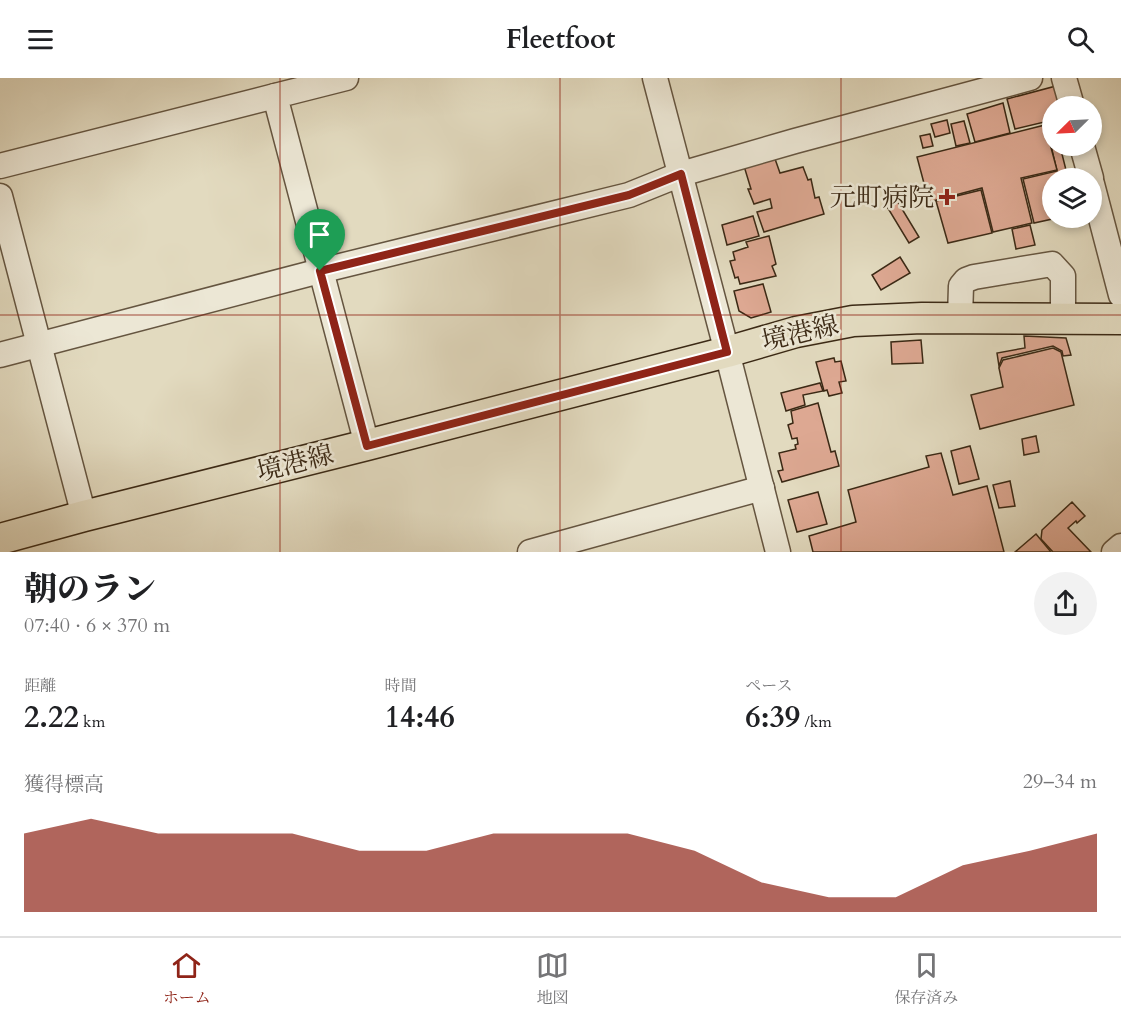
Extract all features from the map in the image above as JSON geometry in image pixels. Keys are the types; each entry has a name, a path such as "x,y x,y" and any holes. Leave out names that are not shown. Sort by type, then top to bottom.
{"main road":[{"name":"境港線","path":"0,539 367,446 796,332 853,321 922,318 1121,319"}],"street":[{"path":"0,166 346,78"},
{"path":"655,78 778,552"},
{"path":"0,355 320,271 629,195 681,174 1030,78"},
{"path":"1064,78 1069,96"},
{"path":"275,96 367,446"},
{"path":"0,196 84,516"},
{"path":"1102,222 1121,295"},
{"path":"960,318 961,286 966,280 1052,264 1063,276 1063,319"},
{"path":"530,552 762,488"},
{"path":"1114,552 1121,546"}],"building":[{"path":"1056,86 1058,96 1042,96 1042,123 1015,129 1007,99"},
{"path":"1003,103 1010,133 975,142 967,114"},
{"path":"947,120 950,133 935,137 931,124"},
{"path":"964,121 970,143 956,146 951,124"},
{"path":"1042,126 1042,156 1053,156 1056,168 1042,168 1042,173 1021,178 1032,223 993,232 982,188 929,202 917,157"},
{"path":"930,134 933,146 923,148 920,136"},
{"path":"774,156 780,173 803,167 808,180 811,179 815,198 819,197 824,214 764,232 757,212 772,208 770,199 754,204 748,189 751,189 744,166"},
{"path":"1053,156 1062,156 1066,168 1056,168"},
{"path":"1042,175 1042,221 1034,223 1023,179"},
{"path":"981,190 992,233 948,243 936,201"},
{"path":"896,199 919,237 909,243 886,205"},
{"path":"753,216 759,236 727,245 722,225"},
{"path":"1030,225 1035,245 1016,249 1012,229"},
{"path":"769,236 776,264 772,266 776,276 740,284 738,277 735,278 730,261 735,260 733,252 748,247 746,242"},
{"path":"900,257 910,273 881,290 872,275"},
{"path":"763,284 771,312 751,318 739,311 734,291"},
{"path":"1024,336 1066,338 1071,355 1063,356 1062,351 1053,346 1002,358 999,366 997,353 1025,348"},
{"path":"921,340 923,363 892,364 891,342"},
{"path":"1053,348 1061,352 1074,405 980,429 971,395 1003,387 999,368 1003,360"},
{"path":"834,358 835,362 841,361 846,381 839,382 842,393 829,396 827,390 824,391 816,362"},
{"path":"820,383 823,391 803,395 805,405 786,411 781,393"},
{"path":"818,403 831,452 835,451 839,466 782,482 778,471 783,470 779,453 796,449 795,445 798,444 797,438 792,439 788,425 793,423 791,411"},
{"path":"1036,436 1039,452 1024,455 1022,439"},
{"path":"970,446 979,479 959,484 951,451"},
{"path":"941,453 953,495 987,486 1004,552 813,552 809,536 856,522 848,490 929,467 926,456"},
{"path":"1010,481 1015,506 999,508 993,485"},
{"path":"818,492 827,524 797,532 788,500"},
{"path":"1072,502 1085,516 1068,528 1091,552 1053,552 1041,539 1042,530"},
{"path":"1036,534 1051,552 1015,552"}],"place":[{"name":"元町病院","path":"947,197"}],"route":[{"path":"681,174 727,352 367,446 320,271 629,195 681,174"}]}
